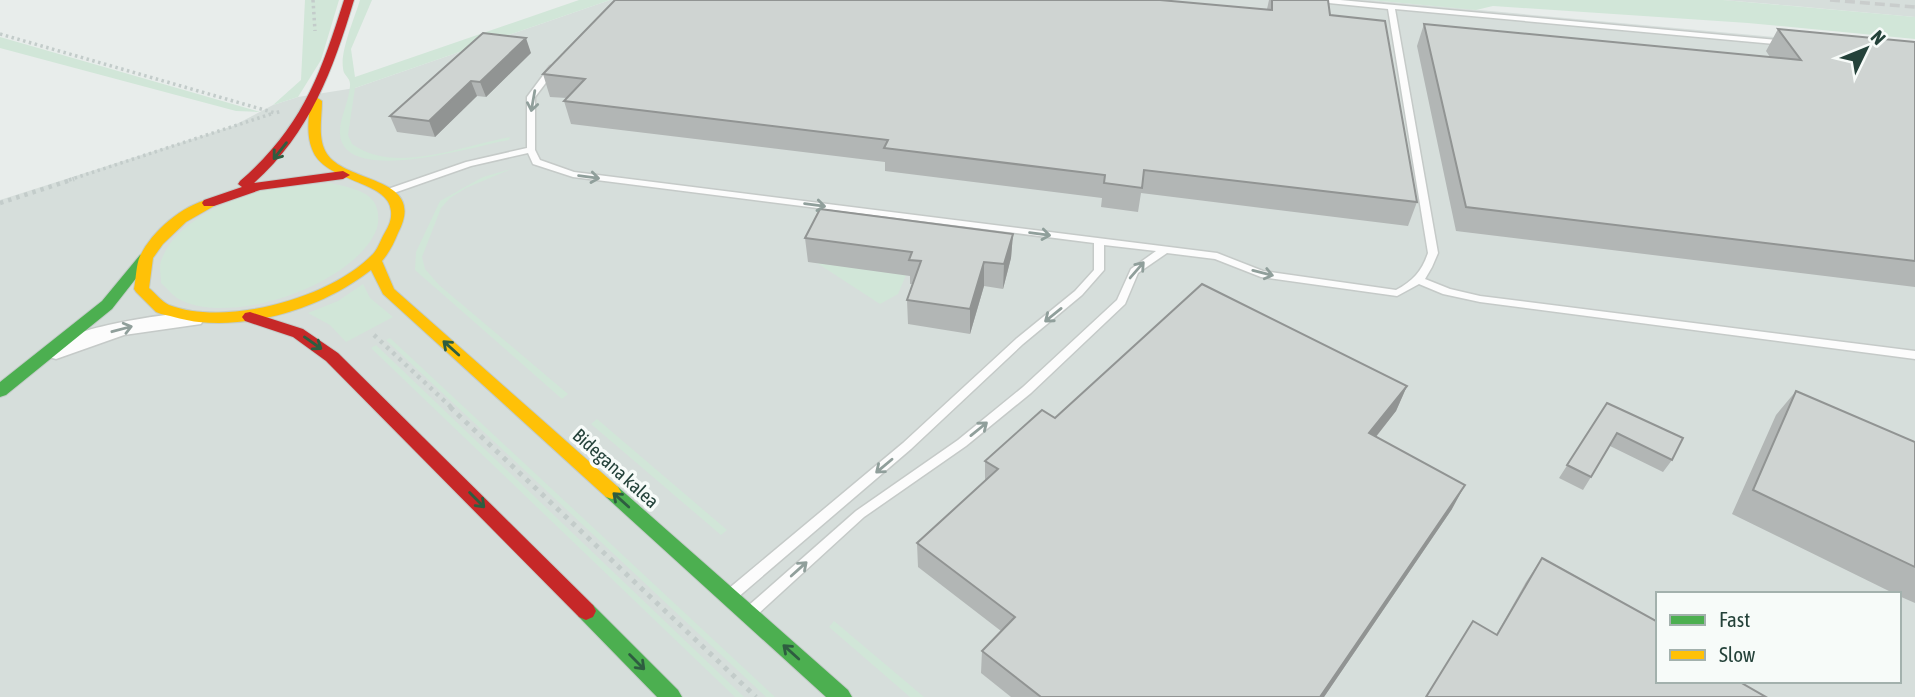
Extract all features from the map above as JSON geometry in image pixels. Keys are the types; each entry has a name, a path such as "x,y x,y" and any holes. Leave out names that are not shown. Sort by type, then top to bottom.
{"street":[{"path":"0,391 107,305 165,233 196,210 235,191 259,175 278,155 316,101 349,0"},
{"path":"316,101 317,144 324,157 343,175"},
{"path":"36,362 73,344 117,329 154,321 250,317 299,305 342,285 375,261 391,241 398,222 397,205 388,192 376,184 343,175 309,174 273,180 235,191"},
{"path":"145,258 142,291 153,304 171,314 196,319"},
{"name":"Bidegana kalea","path":"375,261 388,291 842,697"},
{"path":"250,317 298,333 332,357 671,697"}],"lane":[{"path":"1319,0 1791,43"},
{"path":"558,63 539,83 531,97 531,150 536,162 573,174 1217,256 1261,275 1397,293 1419,280 1428,271 1433,253 1391,7"},
{"path":"388,192 443,172 531,150"},
{"path":"729,597 951,409 1008,352 1073,299 1099,270 1099,242"},
{"path":"748,614 860,514 962,443 1027,390 1121,302 1134,271 1164,250"},
{"path":"1419,280 1447,292 1480,299 1915,355"}],"path":[{"path":"0,34 82,60 275,113"},
{"path":"0,203 316,101"},
{"path":"374,335 756,697"}],"shaded area":[{"path":"610,0 1370,0 1915,50 1915,697 0,697 0,200 233,126 273,105 298,97 355,88"},
{"path":"1723,0 1915,0 1915,17 1794,6"}],"green space":[{"path":"305,0 339,0 321,60 298,97 273,105 301,80"},
{"path":"360,0 372,0 351,49 355,77 579,0 610,0 355,88 348,135 352,144 369,153 408,158 429,156 510,137 509,140 444,154 416,159 388,161 364,158 347,150 340,134 350,86 343,71 344,53"},
{"path":"1370,0 1723,0 1915,17 1915,39 1748,23 1493,6 1476,10"},
{"path":"0,37 260,112 236,111 0,48"},
{"path":"511,169 466,188 450,198 441,208 422,257 425,269 439,285 568,394 562,399 415,270 416,252 440,201 483,177"},
{"path":"331,183 354,189 370,198 377,208 378,222 365,248 344,267 318,283 289,296 227,308 199,306 177,298 161,283 160,263 168,247 177,235 202,216 260,191"},
{"path":"817,263 906,275 898,294 880,304"},
{"path":"363,284 370,298 393,317 346,342 330,325 308,313 338,301"},
{"path":"390,338 775,697 766,697 386,340"},
{"path":"376,345 744,697 735,697 371,348"},
{"path":"597,419 727,530 721,535 591,424"},
{"path":"834,621 924,697 910,697 829,627"}],"building":[{"path":"615,0 1160,0 1272,10 1272,0 1328,0 1330,15 1385,21 1417,202 1144,170 1142,188 1104,183 1105,175 884,148 888,140 564,101 585,79 543,74"},
{"path":"1424,24 1801,60 1778,29 1915,42 1915,261 1466,207"},
{"path":"483,33 526,38 480,82 471,81 429,121 390,116"},
{"path":"820,209 1013,234 1004,264 984,262 970,309 907,300 921,261 909,260 912,252 805,238"},
{"path":"1202,284 1407,386 1369,433 1465,485 1320,697 1041,697 982,651 1015,617 917,543 998,469 985,461 1042,410 1055,418"},
{"path":"1796,391 1915,442 1915,567 1753,490"},
{"path":"1607,403 1683,438 1672,460 1617,433 1591,477 1567,465"},
{"path":"1542,558 1656,621 1656,683 1742,683 1766,697 1426,697 1473,621 1497,635"}],"railway":[{"path":"1830,0 1915,7"}],"traffic: fast":[{"path":"0,391 107,305 145,258"},
{"path":"612,492 841,697"},
{"path":"586,611 671,697"}],"traffic: slow":[{"path":"209,203 173,226 146,258 142,289 161,308 198,317 246,315 296,304 343,284 379,256 398,221 398,207 383,189 343,172 323,158 316,138 316,101"},
{"path":"375,261 388,291 612,492"}],"traffic: jam":[{"path":"245,184 267,165 300,123 323,78 349,0"},
{"path":"209,203 258,186 343,175"},
{"path":"250,317 298,333 332,357 586,611"}]}
